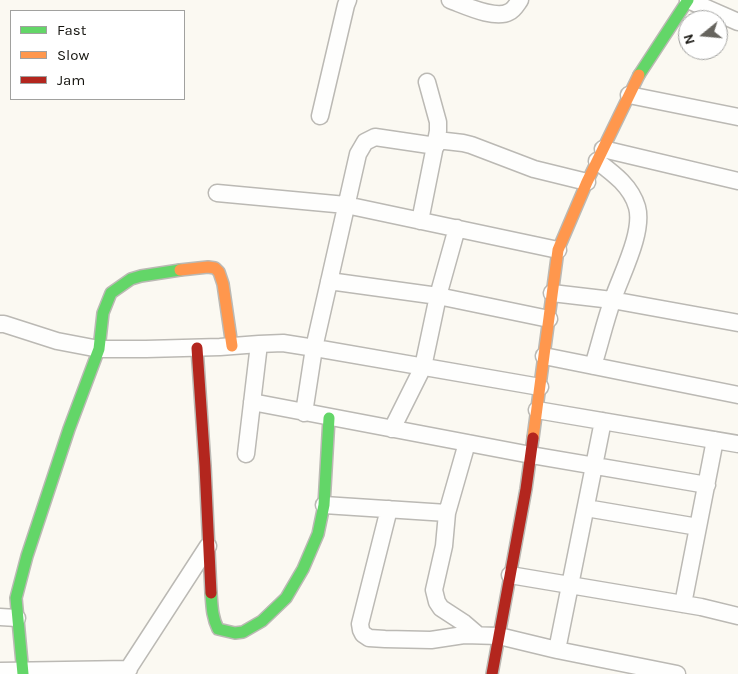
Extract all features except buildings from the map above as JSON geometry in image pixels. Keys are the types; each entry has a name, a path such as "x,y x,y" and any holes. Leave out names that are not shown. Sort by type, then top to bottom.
{"street":[{"path":"320,116 348,0"},
{"path":"450,0 495,14 509,13 520,0"},
{"path":"492,674 526,490 558,250 587,182 629,95 640,74 688,0 738,22"},
{"path":"420,221 436,143 438,122 427,82"},
{"path":"629,95 738,117"},
{"path":"304,413 314,348 346,205 358,154 365,142 375,137 436,143 463,143 534,169 587,182"},
{"path":"600,155 738,181"},
{"path":"593,366 612,300 635,238 638,220 637,207 630,192 600,155"},
{"path":"216,193 346,205 558,250"},
{"path":"392,429 423,367 438,296 457,228"},
{"path":"23,672 16,598 27,556 70,428 100,349 103,313 112,293 131,279 141,276 202,267 218,270 221,275 232,346"},
{"path":"329,281 438,296 549,319"},
{"path":"552,293 612,300 738,323"},
{"path":"0,324 56,341 100,349 197,348 283,343 540,387"},
{"path":"246,454 259,344"},
{"path":"197,348 208,546 214,621 218,629 235,633 243,632 262,621 286,598 303,569 318,534 324,505 329,418"},
{"path":"544,356 738,395"},
{"path":"252,402 329,418 707,485"},
{"path":"537,410 738,444"},
{"path":"558,650 603,421"},
{"path":"683,604 716,440"},
{"path":"467,443 447,513 444,546 434,590 437,602 441,608 478,635"},
{"path":"324,505 447,513"},
{"path":"586,508 698,527"},
{"path":"389,509 360,624 363,634 369,638 431,640 464,635 499,636 677,674"},
{"path":"0,671 127,671 208,546"},
{"path":"510,575 701,607 738,616"},
{"path":"0,617 17,618"}],"traffic: fast":[{"path":"639,75 688,0"},
{"path":"23,674 16,598 27,556 69,429 99,349 103,313 111,293 131,279 180,270"},
{"path":"211,593 213,616 218,629 235,633 243,632 262,621 286,598 303,569 318,534 324,505 329,418"}],"traffic: slow":[{"path":"533,438 558,250 587,182 639,75"},
{"path":"180,270 208,267 215,268 219,272 223,284 232,346"}],"traffic: jam":[{"path":"197,348 211,593"},
{"path":"492,674 526,489 533,438"}]}
